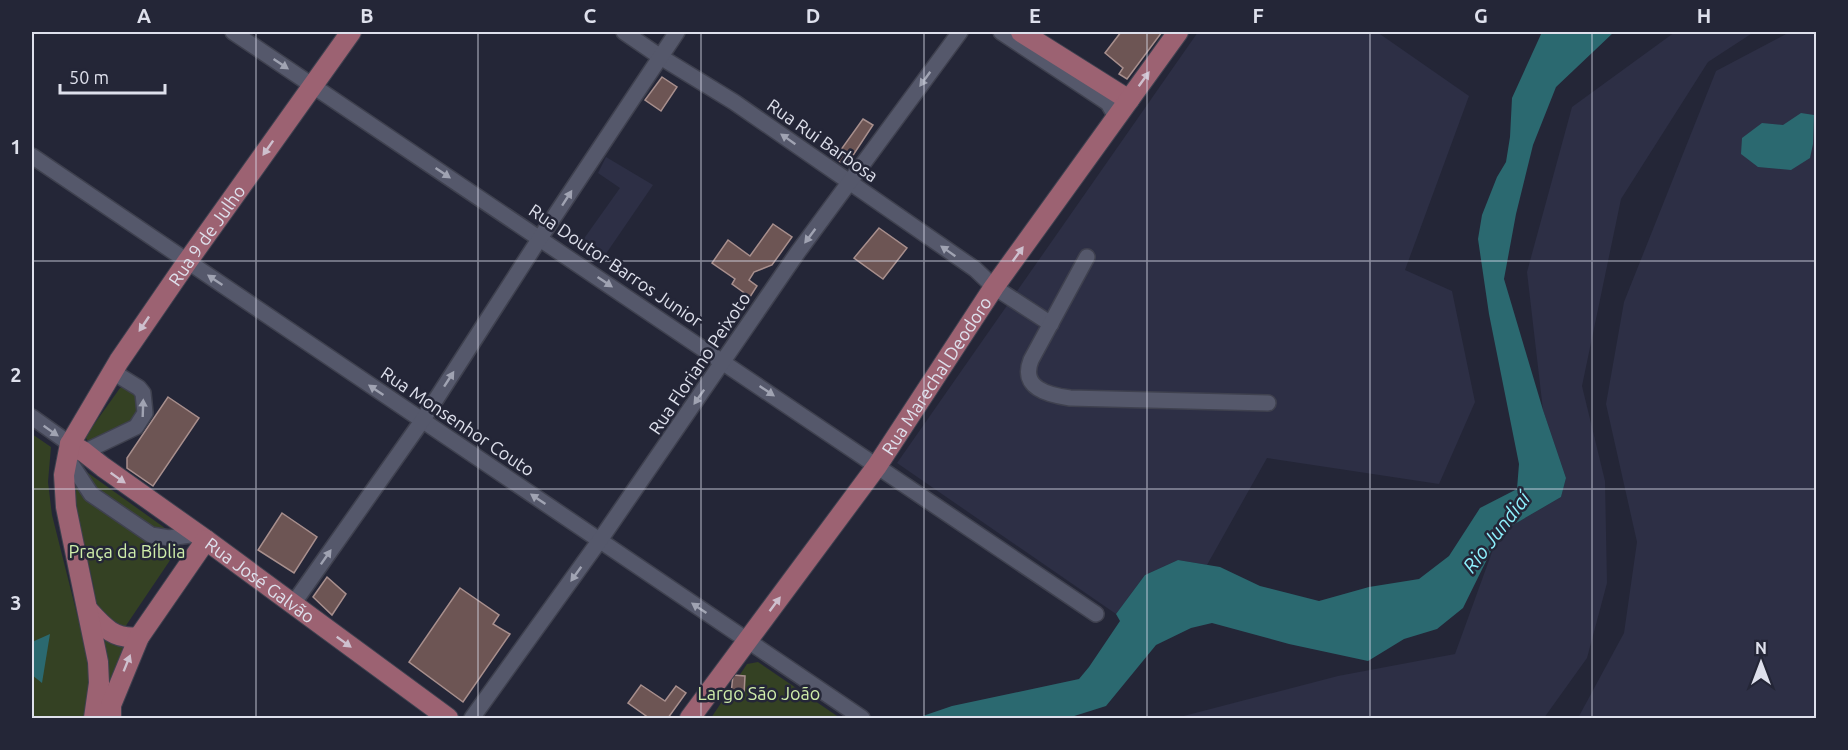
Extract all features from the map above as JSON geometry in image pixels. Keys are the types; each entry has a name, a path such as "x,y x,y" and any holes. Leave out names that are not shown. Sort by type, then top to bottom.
{"main road":[{"name":"Rua 9 de Julho","path":"74,452 113,372 187,262 351,32"},
{"path":"1021,32 1128,100"},
{"name":"Rua Marechal Deodoro","path":"690,718 877,466 994,287 1178,32"},
{"path":"74,452 64,475 66,507 98,662 99,683 94,718"},
{"name":"Rua José Galvão","path":"74,452 103,467 448,718"},
{"path":"111,718 111,705 139,637 201,537"},
{"path":"87,608 103,627 122,637 139,637"}],"street":[{"name":"Rua Doutor Barros Junior","path":"232,32 724,361 1096,614"},
{"name":"Rua Rui Barbosa","path":"624,32 734,102 975,269 994,287 1051,324"},
{"path":"293,604 422,421 659,56 677,32"},
{"name":"Rua Floriano Peixoto","path":"472,718 600,540 798,252 960,32"},
{"path":"1001,32 1107,103 1116,117"},
{"name":"Rua Monsenhor Couto","path":"32,156 862,718"},
{"path":"1087,257 1027,370 1030,381 1047,394 1070,398 1268,404"},
{"path":"74,452 136,427 145,413 143,393 139,388 113,372"},
{"path":"32,417 74,452 91,494 151,534 169,538 201,537"}],"shaded area":[{"path":"1198,32 1377,32 1469,96 1405,270 1452,291 1475,402 1439,484 1267,458 1207,565 1178,560 1145,575 1116,614 897,463"},
{"path":"1675,32 1754,32 1708,62 1621,199 1582,386 1605,481 1607,583 1587,658 1544,718 1176,718 1338,676 1455,654 1496,541 1513,525 1561,497 1566,478 1543,410 1527,272 1572,107"},
{"path":"1790,32 1816,32 1816,718 1578,718 1624,633 1637,542 1606,404 1624,302 1716,71"},
{"path":"606,157 653,185 601,261 578,247 620,188 598,173"}],"green space":[{"path":"125,386 135,393 137,410 134,416 123,426 88,441 85,437 120,388"},
{"path":"32,434 51,447 48,482 52,515 92,674 88,718 32,718"},
{"name":"Praça da Bíblia","path":"73,465 77,465 183,541 125,627 124,648 101,717 91,599 94,588 82,534 75,531"},
{"name":"Largo São João","path":"758,662 840,718 711,718 747,664"}],"water":[{"name":"Rio Jundiaí","path":"1542,32 1614,32 1556,87 1533,145 1516,214 1504,279 1566,478 1561,497 1513,525 1496,541 1463,608 1437,629 1404,639 1368,661 1289,644 1212,623 1191,628 1156,645 1106,706 1068,718 917,718 952,706 1079,679 1120,621 1116,614 1145,575 1178,560 1220,567 1260,586 1319,601 1369,587 1419,579 1449,556 1480,508 1517,489 1519,464 1489,314 1478,239 1482,215 1497,177 1506,162 1512,98"},
{"path":"1801,113 1814,115 1810,158 1791,170 1758,167 1741,154 1742,138 1762,123 1783,125"},
{"path":"50,634 42,683 32,675 32,642"}],"building":[{"path":"1121,32 1162,32 1127,79 1119,74 1123,68 1105,53"},
{"path":"662,77 677,87 661,111 645,100"},
{"path":"863,119 873,125 846,166 835,158"},
{"path":"773,224 792,237 772,265 754,272 749,280 757,286 750,297 732,284 735,279 712,263 728,240 750,256"},
{"path":"879,228 907,248 883,279 854,258"},
{"path":"168,397 199,418 153,486 127,468 127,458"},
{"path":"282,513 317,537 294,573 258,550"},
{"path":"327,577 346,594 332,615 313,597"},
{"path":"460,588 499,615 493,624 510,634 463,702 409,662"},
{"path":"733,675 745,676 744,695 731,694"},
{"path":"641,685 665,701 676,686 686,693 668,718 649,718 628,703"}]}
